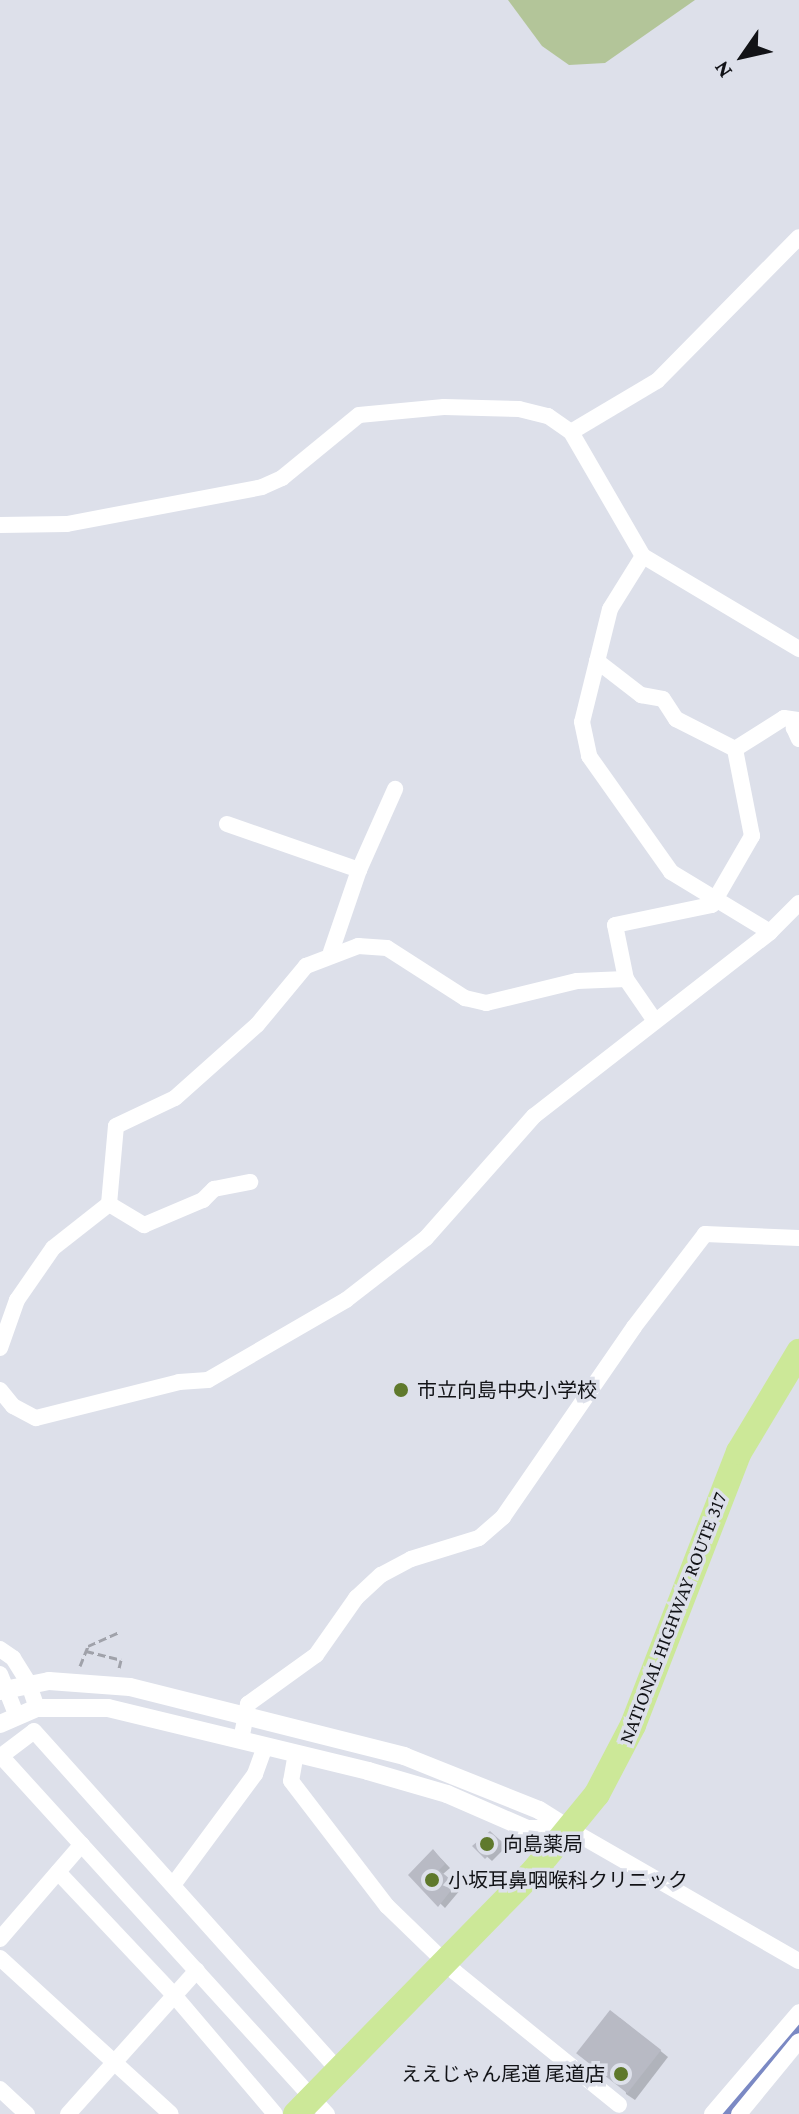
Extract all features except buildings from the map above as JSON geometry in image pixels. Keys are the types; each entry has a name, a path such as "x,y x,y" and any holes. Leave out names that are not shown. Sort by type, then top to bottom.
{"highway":[{"name":"NATIONAL HIGHWAY ROUTE 317","path":"312,2108 340,2072 569,1829 597,1794 633,1725 717,1503 789,1384 799,1352"}],"street":[{"path":"571,432 657,381 799,237"},
{"path":"0,525 67,524 262,487 282,478 359,415 444,407 519,409 548,416 571,432 643,556 799,649"},
{"path":"643,556 610,609 582,722 589,756 671,872 770,932"},
{"path":"597,661 641,695 663,699 676,719 735,749"},
{"path":"735,749 784,718 799,721 794,728 799,739"},
{"path":"655,1021 626,979 615,925 716,900 752,836 735,749"},
{"path":"331,952 359,870 395,789"},
{"path":"227,824 359,870"},
{"path":"0,1390 13,1406 36,1418 179,1382 208,1380 346,1300 426,1238 534,1116 770,932 799,903"},
{"path":"0,1348 17,1300 53,1248 109,1204 116,1126 175,1098 257,1025 306,966 331,952 358,946 387,948 465,998 486,1003 577,981 626,979"},
{"path":"109,1204 144,1225 203,1200 214,1189 250,1182"},
{"path":"241,1740 248,1704 316,1655 356,1598 381,1575 411,1559 479,1538 503,1517 625,1339 705,1234 799,1238"},
{"path":"0,1649 13,1658 28,1682 37,1708"},
{"path":"569,1829 527,1829 447,1794 296,1753 108,1708 37,1708 8,1719 2,1685 28,1682 117,1685 404,1756 539,1810 799,1961"},
{"path":"312,2108 197,1970 0,1755 34,1731 340,2072"},
{"path":"173,1885 255,1774 265,1746"},
{"path":"296,1753 291,1781 361,1877 446,1962 619,2105"},
{"path":"0,1939 82,1844"},
{"path":"58,1872 173,1994 275,2114"},
{"path":"0,1958 171,2114"},
{"path":"68,2114 197,1970"},
{"path":"712,2114 799,2012"},
{"path":"739,2114 799,2041"},
{"path":"0,2089 27,2114"}],"path":[{"path":"119,1632 87,1648 121,1660 119,1671"}],"green space":[{"path":"508,0 695,0 605,63 569,65 542,46"}],"waterway":[{"path":"726,2114 799,2028"}],"place":[{"name":"市立向島中央小学校","path":"401,1390"},
{"name":"向島薬局","path":"487,1844"},
{"name":"小坂耳鼻咽喉科クリニック","path":"432,1880"},
{"name":"ええじゃん尾道 尾道店","path":"621,2074"}]}
